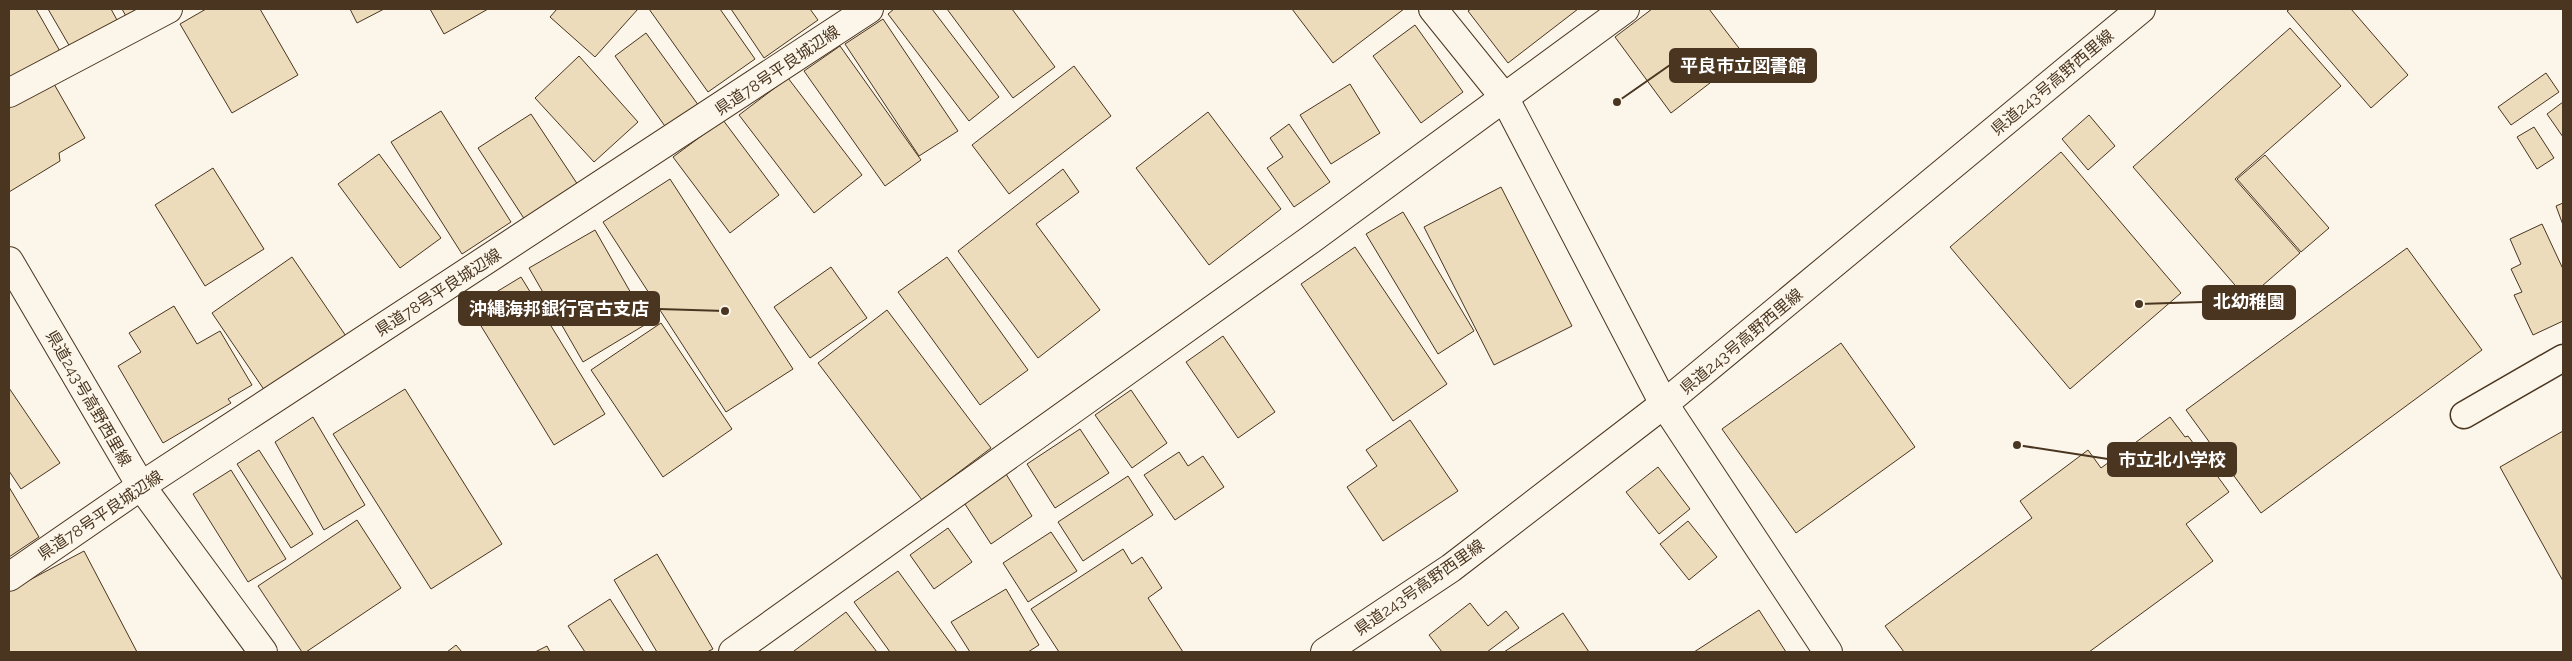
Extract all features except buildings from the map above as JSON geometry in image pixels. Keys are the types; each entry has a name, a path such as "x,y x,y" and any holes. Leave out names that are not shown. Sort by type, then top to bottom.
{"main road":[{"path":"9,93 168,9"},
{"name":"県道78号平良城辺線","path":"9,577 141,486 869,9"},
{"path":"1433,9 1504,97 1664,404 1828,652"},
{"path":"733,652 1302,246 1624,9"},
{"name":"県道243号高野西里線","path":"1325,652 1451,568 1664,404 2140,9"},
{"name":"県道243号高野西里線","path":"9,261 141,486 263,652"}],"street":[{"path":"2464,415 2563,358"}],"place":[{"name":"平良市立図書館","path":"1617,102"},
{"name":"北幼稚園","path":"2139,304"},
{"name":"沖縄海邦銀行宮古支店","path":"725,311"},
{"name":"市立北小学校","path":"2017,445"}]}
